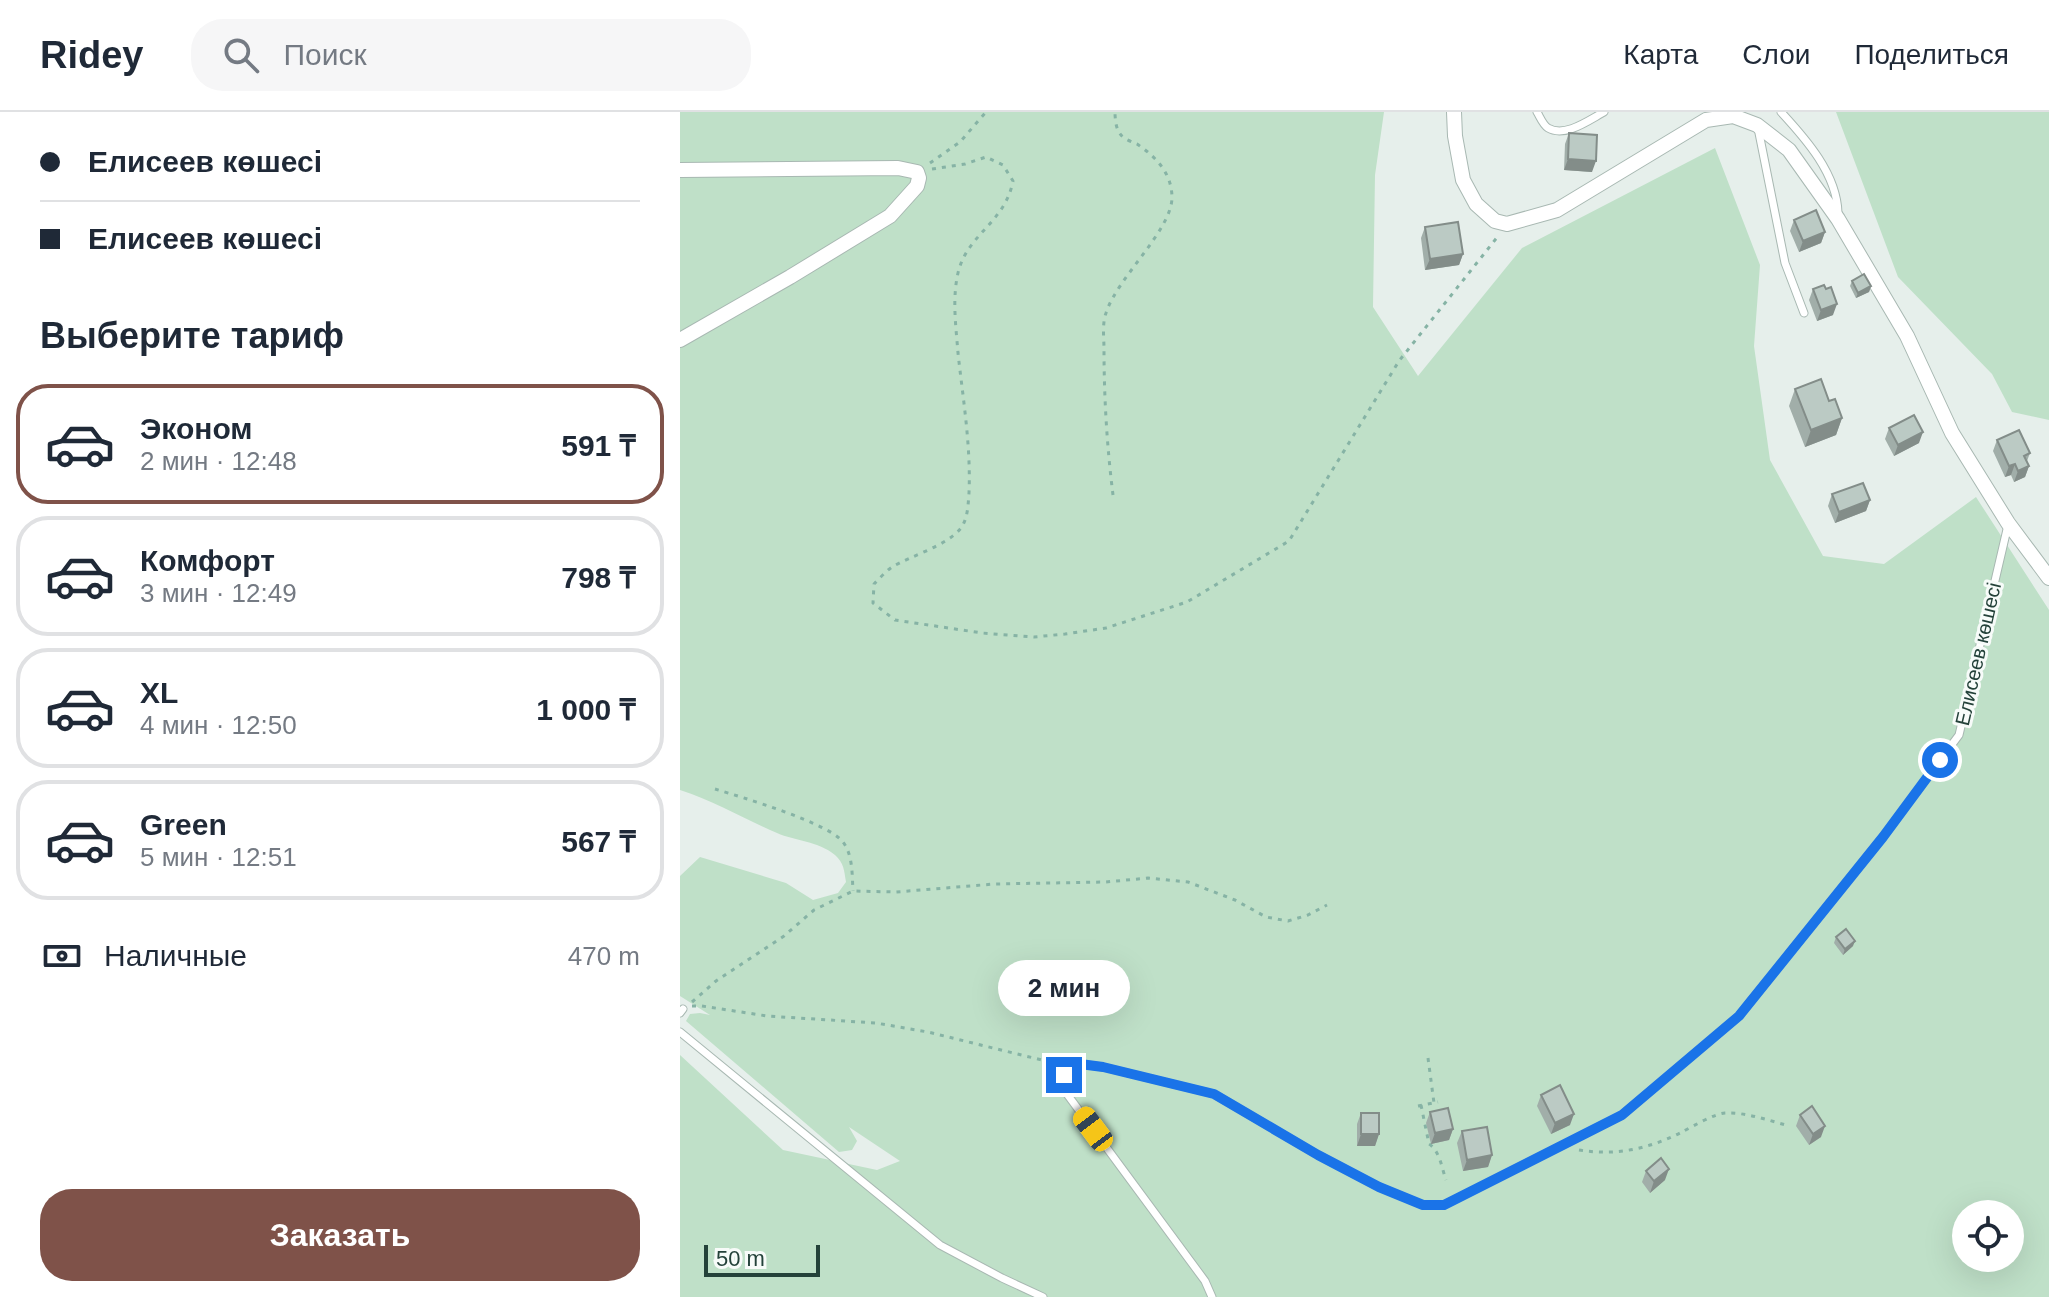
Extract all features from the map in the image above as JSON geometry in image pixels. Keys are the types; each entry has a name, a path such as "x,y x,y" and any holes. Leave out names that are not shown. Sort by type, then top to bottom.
{"street":[{"path":"1454,112 1463,180 1476,204 1495,221 1507,224 1557,210 1706,120 1733,116 1757,125 1789,150 1838,219 1907,336 1952,433 2008,523 2049,578"},
{"path":"680,170 898,168 917,172 919,178 917,186 890,216 680,340"}],"lane":[{"path":"1537,112 1546,127 1557,131 1574,128 1604,112"},
{"path":"1781,112 1801,133 1822,164 1837,197 1838,219"},
{"path":"1757,125 1785,263 1804,313"},
{"name":"Елисеев көшесі","path":"1070,1067 1080,1064 1103,1067 1214,1094 1342,1168 1423,1205 1444,1205 1622,1115 1739,1016 1883,837 1959,735 2008,523"},
{"path":"680,1032 940,1245 1043,1297"},
{"path":"1070,1067 1064,1075 1064,1090 1205,1281 1212,1297"}],"path":[{"path":"917,172 960,142 986,112"},
{"path":"1113,495 1107,451 1104,316 1112,297 1171,209 1172,195 1168,175 1156,160 1121,135 1115,112"},
{"path":"917,172 986,157 1003,165 1013,181 1011,194 1000,214 971,244 958,272 954,312 970,464 968,513 960,529 951,536 928,551 891,568 874,584 873,603 895,620 982,633 1034,637 1106,628 1187,602 1289,541 1399,361 1507,224"},
{"path":"715,789 795,816 834,833 844,843 850,858 853,891"},
{"path":"682,1011 716,981 784,936 814,910 853,891 910,891 994,884 1148,878 1188,882 1235,900 1266,917 1288,921 1327,905"},
{"path":"682,1011 688,1007 702,1006 767,1016 876,1023 928,1032 1070,1067"},
{"path":"1428,1058 1436,1102 1419,1105 1429,1144 1434,1147 1446,1180"},
{"path":"1559,1146 1591,1152 1631,1151 1663,1141 1723,1113 1786,1125"}],"green space":[{"path":"680,112 1384,112 1375,175 1373,307 1418,376 1522,248 1715,148 1760,265 1754,346 1770,460 1823,556 1884,564 1976,497 2049,610 2049,1297 680,1297 680,1055 783,1150 877,1170 900,1161 849,1127 857,1141 852,1150 839,1152 686,1021 690,1014 710,1015 680,996 680,876 700,857 786,883 813,900 838,893 846,882 842,864 828,850 777,833 680,790"},
{"path":"1836,112 2049,112 2049,420 2012,412 1992,374 1898,277"}],"building":[{"path":"1569,133 1597,135 1596,161 1568,159"},
{"path":"1816,210 1825,232 1803,241 1794,220"},
{"path":"1458,222 1463,254 1430,259 1425,227"},
{"path":"1864,274 1871,286 1858,293 1852,281"},
{"path":"1824,285 1826,289 1831,287 1837,304 1821,310 1813,289"},
{"path":"1821,379 1829,401 1835,399 1842,418 1811,430 1795,389"},
{"path":"1914,415 1923,432 1898,445 1889,428"},
{"path":"2019,430 2030,453 2024,456 2029,466 2018,471 2015,464 2009,466 1997,440"},
{"path":"1863,483 1870,500 1839,512 1832,494"},
{"path":"1846,929 1855,941 1845,949 1836,937"},
{"path":"1560,1085 1574,1114 1555,1123 1541,1095"},
{"path":"1812,1106 1825,1126 1813,1134 1800,1115"},
{"path":"1448,1108 1453,1129 1435,1133 1430,1112"},
{"path":"1361,1113 1379,1113 1379,1134 1361,1134"},
{"path":"1487,1127 1492,1155 1467,1160 1462,1131"},
{"path":"1661,1158 1669,1169 1654,1181 1646,1171"}],"route":[{"path":"1064,1075 1070,1067 1080,1064 1214,1094 1379,1187 1423,1205 1444,1205 1622,1115 1739,1016 1883,837 1940,760"}]}
